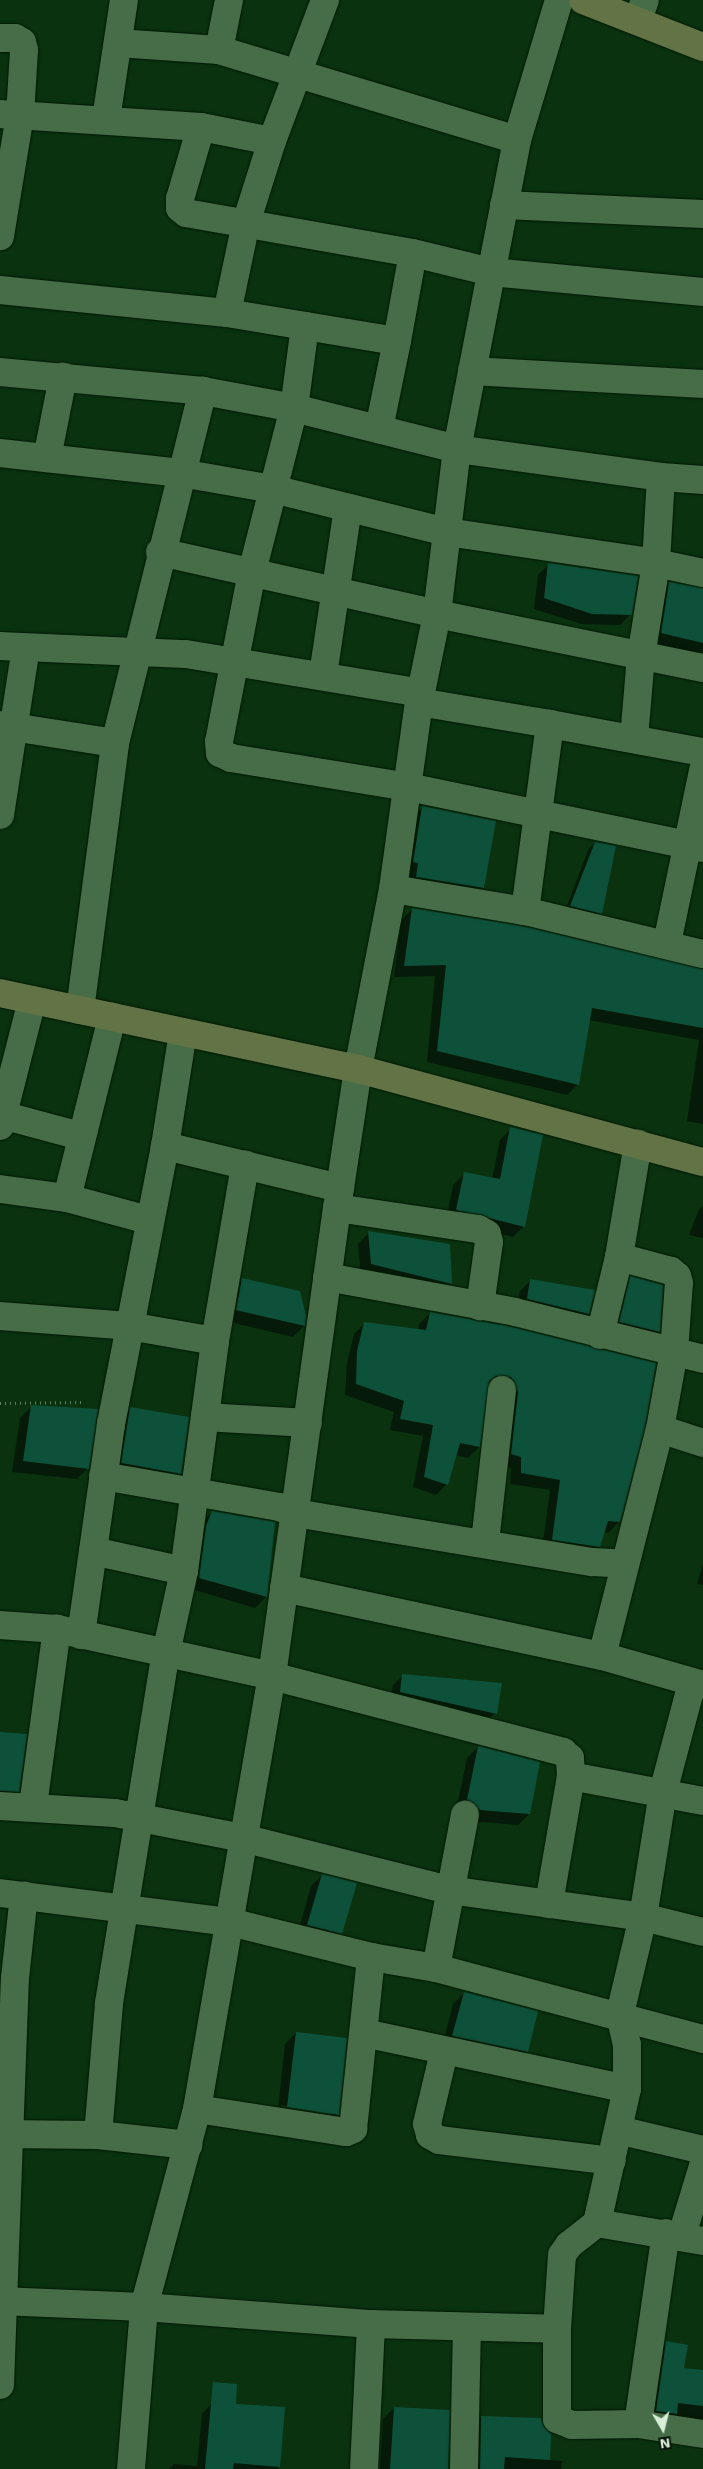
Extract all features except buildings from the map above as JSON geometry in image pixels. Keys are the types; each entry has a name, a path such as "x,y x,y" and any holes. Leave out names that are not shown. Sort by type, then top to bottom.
{"street":[{"path":"106,119 124,0"},
{"path":"219,50 229,0"},
{"path":"227,314 246,223 272,141 325,0"},
{"path":"131,2469 144,2307 197,2109 230,1922 242,1838 272,1676 338,1198 358,1069 393,889 420,698 437,614 457,449 517,140 559,0"},
{"path":"583,0 641,10 703,47"},
{"path":"0,38 15,38 22,42 10,114 0,236"},
{"path":"118,43 219,50 517,140"},
{"path":"10,114 106,119 201,127 272,141"},
{"path":"201,127 180,208 186,213 413,253 491,272 703,292"},
{"path":"504,205 703,214"},
{"path":"379,429 413,253"},
{"path":"0,290 227,314 397,342"},
{"path":"304,326 294,408 252,572 219,742 220,753 226,757 408,787 695,846"},
{"path":"472,371 703,384"},
{"path":"0,372 203,390 294,408 457,449 661,477 703,480"},
{"path":"47,458 63,377"},
{"path":"80,1010 115,743 139,653 160,552 203,390"},
{"path":"0,453 181,473 273,489 447,532 656,563 703,573"},
{"path":"634,738 641,657 656,563 661,477"},
{"path":"322,675 348,508"},
{"path":"160,552 334,589 437,614 641,657 703,668"},
{"path":"0,815 13,647 139,653 235,661 322,675 420,698 703,752"},
{"path":"525,911 540,815 550,724"},
{"path":"8,727 115,743"},
{"path":"666,944 695,846 703,770"},
{"path":"393,889 525,911 703,954"},
{"path":"0,993 358,1069 703,1162"},
{"path":"32,1000 1,1121 80,1136"},
{"path":"67,1198 80,1136 112,1017"},
{"path":"33,1806 69,1632 92,1551 115,1401 148,1220 165,1146 183,1032"},
{"path":"600,1335 619,1257 638,1144"},
{"path":"165,1146 245,1165 338,1198 478,1229 487,1234 489,1242 480,1306"},
{"path":"98,2135 108,2003 166,1653 184,1571 215,1341 245,1165"},
{"path":"0,1189 67,1198 148,1220"},
{"path":"602,1656 660,1429 674,1352 677,1276 619,1257"},
{"path":"327,1277 480,1306 703,1359"},
{"path":"0,1316 129,1326 215,1341"},
{"path":"484,1542 502,1390"},
{"path":"205,1416 308,1423"},
{"path":"660,1429 703,1443"},
{"path":"103,1476 279,1507 295,1513 484,1542 592,1562 625,1564"},
{"path":"92,1551 184,1571"},
{"path":"284,1588 602,1656 697,1684 663,1792 643,1917 620,2014 627,2045 627,2089 612,2161 597,2223 569,2245 562,2255 557,2329 557,2419 572,2425 638,2424 703,2434"},
{"path":"0,1624 69,1632 272,1676 563,1752 570,1758 571,1776 549,1904"},
{"path":"571,1776 703,1801"},
{"path":"0,1806 33,1806 140,1817 242,1838 450,1890 643,1917 703,1932"},
{"path":"436,1968 465,1816"},
{"path":"0,2384 4,2134 15,1978 12,1894 230,1922 371,1957 436,1968 620,2014 703,2038"},
{"path":"197,2109 346,2132 353,2129 371,1957"},
{"path":"364,2034 627,2089"},
{"path":"444,2052 427,2124 430,2135 439,2140 612,2161"},
{"path":"618,2130 703,2150"},
{"path":"4,2134 98,2135 188,2145"},
{"path":"638,2424 703,2166"},
{"path":"597,2223 684,2237"},
{"path":"2,2301 144,2307 371,2324 557,2329"},
{"path":"364,2469 371,2324"},
{"path":"464,2469 466,2327"}],"path":[{"path":"0,1403 115,1401"}]}
